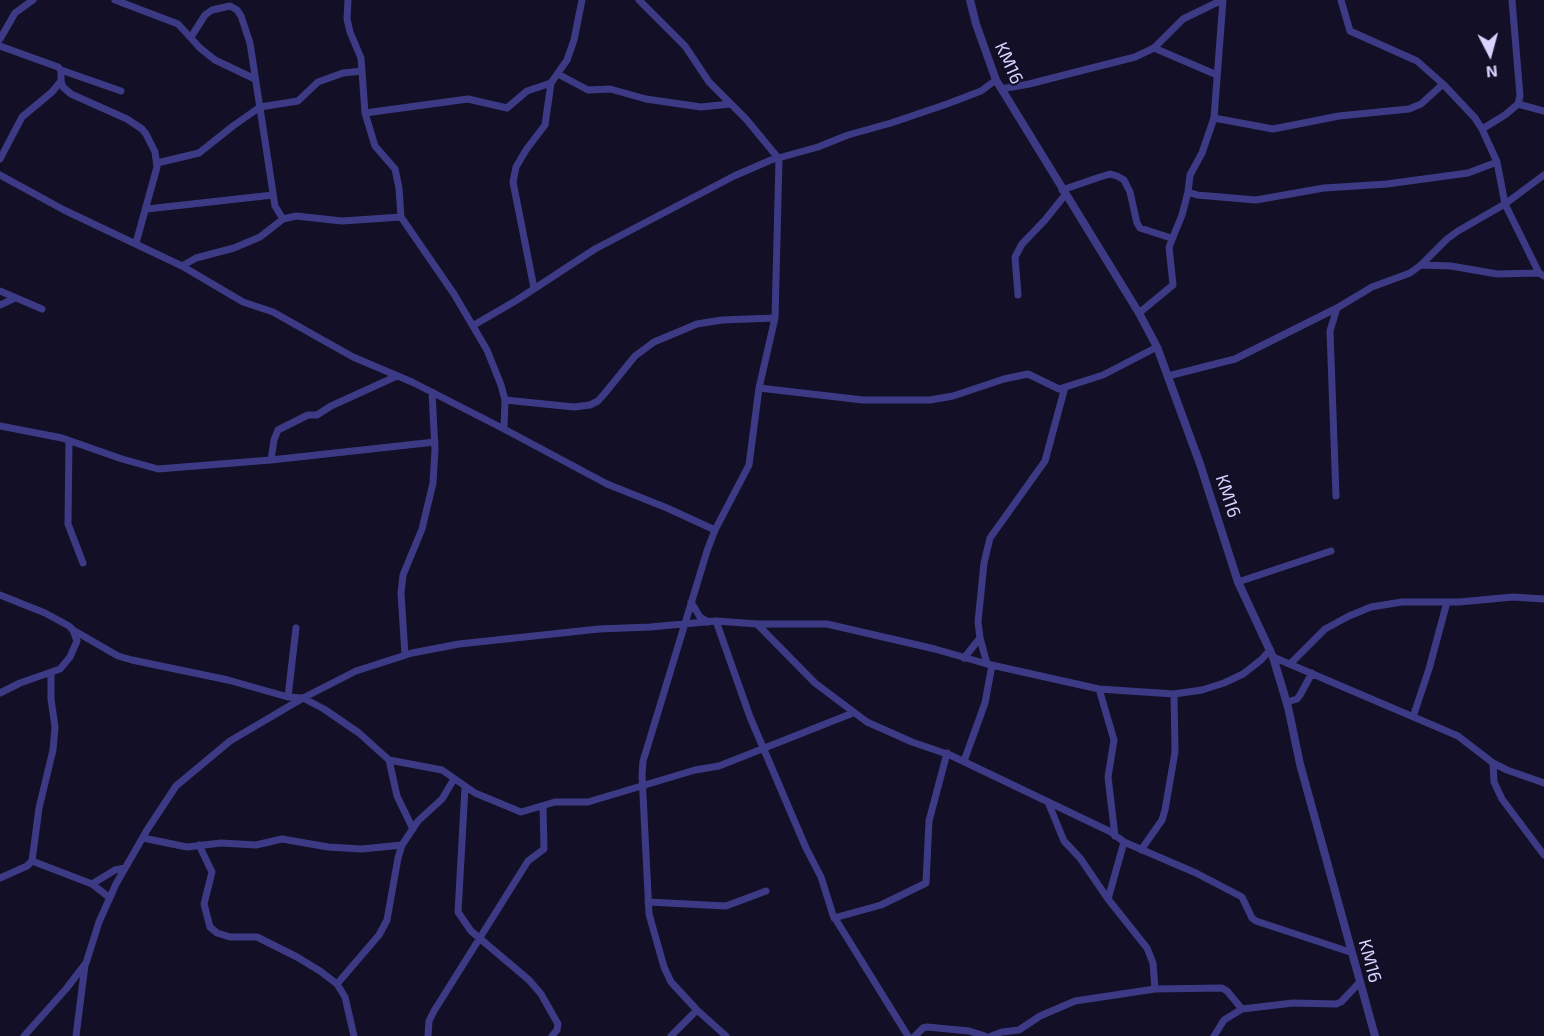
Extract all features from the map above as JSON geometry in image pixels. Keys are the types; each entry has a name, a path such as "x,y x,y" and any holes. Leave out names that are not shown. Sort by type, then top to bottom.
{"street":[{"path":"0,39 15,13 33,0"},
{"path":"116,0 178,24 215,60 255,79"},
{"path":"348,0 347,19 361,58 366,113 375,146 395,169 401,218 414,233 474,325 487,350 505,400 504,429"},
{"path":"534,288 513,182 516,167 545,125 551,83 567,60 574,40 582,0"},
{"path":"639,0 685,46 709,82 746,119 779,159 775,318 759,388 747,472 715,530 643,761 642,786 650,925 667,975 697,1010 726,1036"},
{"name":"KM16","path":"970,0 996,80 1139,313 1157,347 1204,475 1238,582 1271,653 1287,702 1300,764 1375,1036"},
{"path":"1001,89 1118,61 1154,48 1183,19 1223,0 1214,118 1202,153 1190,175 1182,215 1171,238 1168,256 1173,285 1139,313"},
{"path":"1341,0 1350,31 1410,56 1443,84 1468,110 1482,129 1497,162 1505,204 1541,274 1505,275 1451,266 1421,265"},
{"path":"1482,129 1506,115 1518,104 1520,96 1512,0"},
{"path":"191,37 205,15 212,10 229,3 237,10 246,30 275,206 283,219"},
{"path":"0,46 121,90"},
{"path":"1154,48 1217,75"},
{"path":"61,70 63,87 71,94 127,119 142,129 151,141 157,163 136,243"},
{"path":"157,163 199,153 260,107 298,100 318,82 362,71"},
{"path":"558,74 588,90 610,88 646,99 701,106 730,104"},
{"path":"474,325 622,234 734,176 771,160 818,147 848,135 947,104 981,91 996,80"},
{"path":"0,159 21,117 52,92 61,81"},
{"path":"366,113 468,99 507,108 527,91 551,83"},
{"path":"1214,118 1273,129 1339,116 1409,109 1421,104 1443,84"},
{"path":"1518,104 1544,111"},
{"path":"1188,192 1197,195 1256,200 1324,188 1387,184 1468,173 1497,162"},
{"path":"1018,295 1015,257 1022,244 1045,220 1064,193 1100,177 1110,174 1124,180 1130,192 1140,228 1171,238"},
{"path":"0,175 64,210 182,266 243,302 273,312 353,357 432,392 607,484 715,530"},
{"path":"1168,376 1235,359 1337,308 1372,287 1395,280 1421,265 1458,231 1505,204 1544,175"},
{"path":"147,208 273,195"},
{"path":"182,266 196,258 234,248 260,237 283,219 296,216 342,221 401,218"},
{"path":"0,291 42,309"},
{"path":"0,305 15,298"},
{"path":"1336,496 1330,331 1337,308"},
{"path":"505,400 574,408 590,405 605,393 635,356 654,342 697,324 722,320 775,318"},
{"path":"759,388 863,400 930,400 953,396 1004,379 1028,374 1059,389 1102,375 1157,347"},
{"path":"271,460 278,430 308,415 317,415 331,406 398,376"},
{"path":"964,761 985,703 989,665 980,638 978,622 982,576 990,538 1045,461 1065,387"},
{"path":"405,655 401,592 403,575 422,529 433,483 435,442 432,392"},
{"path":"0,426 69,441 158,469 271,460 435,442"},
{"path":"69,441 68,525 83,563"},
{"path":"1238,582 1331,551"},
{"path":"0,595 45,614 118,656 288,697 303,698 324,709 359,733 389,760 442,771 465,788 521,812 555,802 588,802 695,770 718,766 853,713"},
{"path":"1290,664 1325,630 1348,616 1371,607 1391,603 1447,603 1513,597 1544,598"},
{"path":"691,602 700,617 712,622 763,748 821,877 827,902 834,918 908,1036"},
{"path":"1413,717 1447,603"},
{"path":"76,1036 86,963 110,898 166,799 184,778 230,741 303,698 356,671 405,655 459,644 599,629 686,623 827,624 935,649 989,665 1099,689 1174,694 1202,690 1224,683 1243,674 1271,653 1290,664 1458,736 1507,770 1544,783"},
{"path":"757,624 815,683 867,722 912,742 947,753 1124,842 1236,893 1242,897 1252,918 1256,921 1350,952"},
{"path":"288,697 296,628"},
{"path":"0,693 20,683 60,669 70,657 77,641 73,630"},
{"path":"964,658 980,638"},
{"path":"1287,702 1297,699 1312,672"},
{"path":"0,878 27,866 32,861 39,808 53,750 55,727 51,699 51,673"},
{"path":"1099,689 1114,740 1108,777 1115,836"},
{"path":"1141,850 1162,820 1165,810 1175,752 1174,694"},
{"path":"834,918 881,905 926,884 929,820 947,753"},
{"path":"389,760 397,796 413,829"},
{"path":"1493,762 1494,782 1502,799 1544,855"},
{"path":"337,984 379,935 387,920 402,845 424,813 442,800 454,779"},
{"path":"465,788 458,912 463,922 479,939 529,980 541,994 558,1024 552,1036"},
{"path":"1048,802 1064,841 1080,858 1152,956 1155,989"},
{"path":"428,1036 429,1021 434,1011 528,861 544,849 543,806"},
{"path":"143,838 187,847 221,843 256,845 282,839 328,847 362,849 402,845"},
{"path":"1108,899 1124,842"},
{"path":"199,845 212,872 204,904 210,927 217,933 230,937 257,937 297,957 337,984 345,997 354,1036"},
{"path":"32,861 92,884 110,898"},
{"path":"92,884 115,870 125,868"},
{"path":"648,902 726,906 766,891"},
{"path":"24,1036 86,963"},
{"path":"1214,1036 1224,1020 1242,1009 1293,1003 1336,1004 1341,1002 1359,983"},
{"path":"991,1036 1019,1029 1040,1016 1075,1001 1155,989 1222,988 1242,1009"},
{"path":"671,1036 697,1010"},
{"path":"915,1036 927,1027 969,1031 985,1036"}]}
